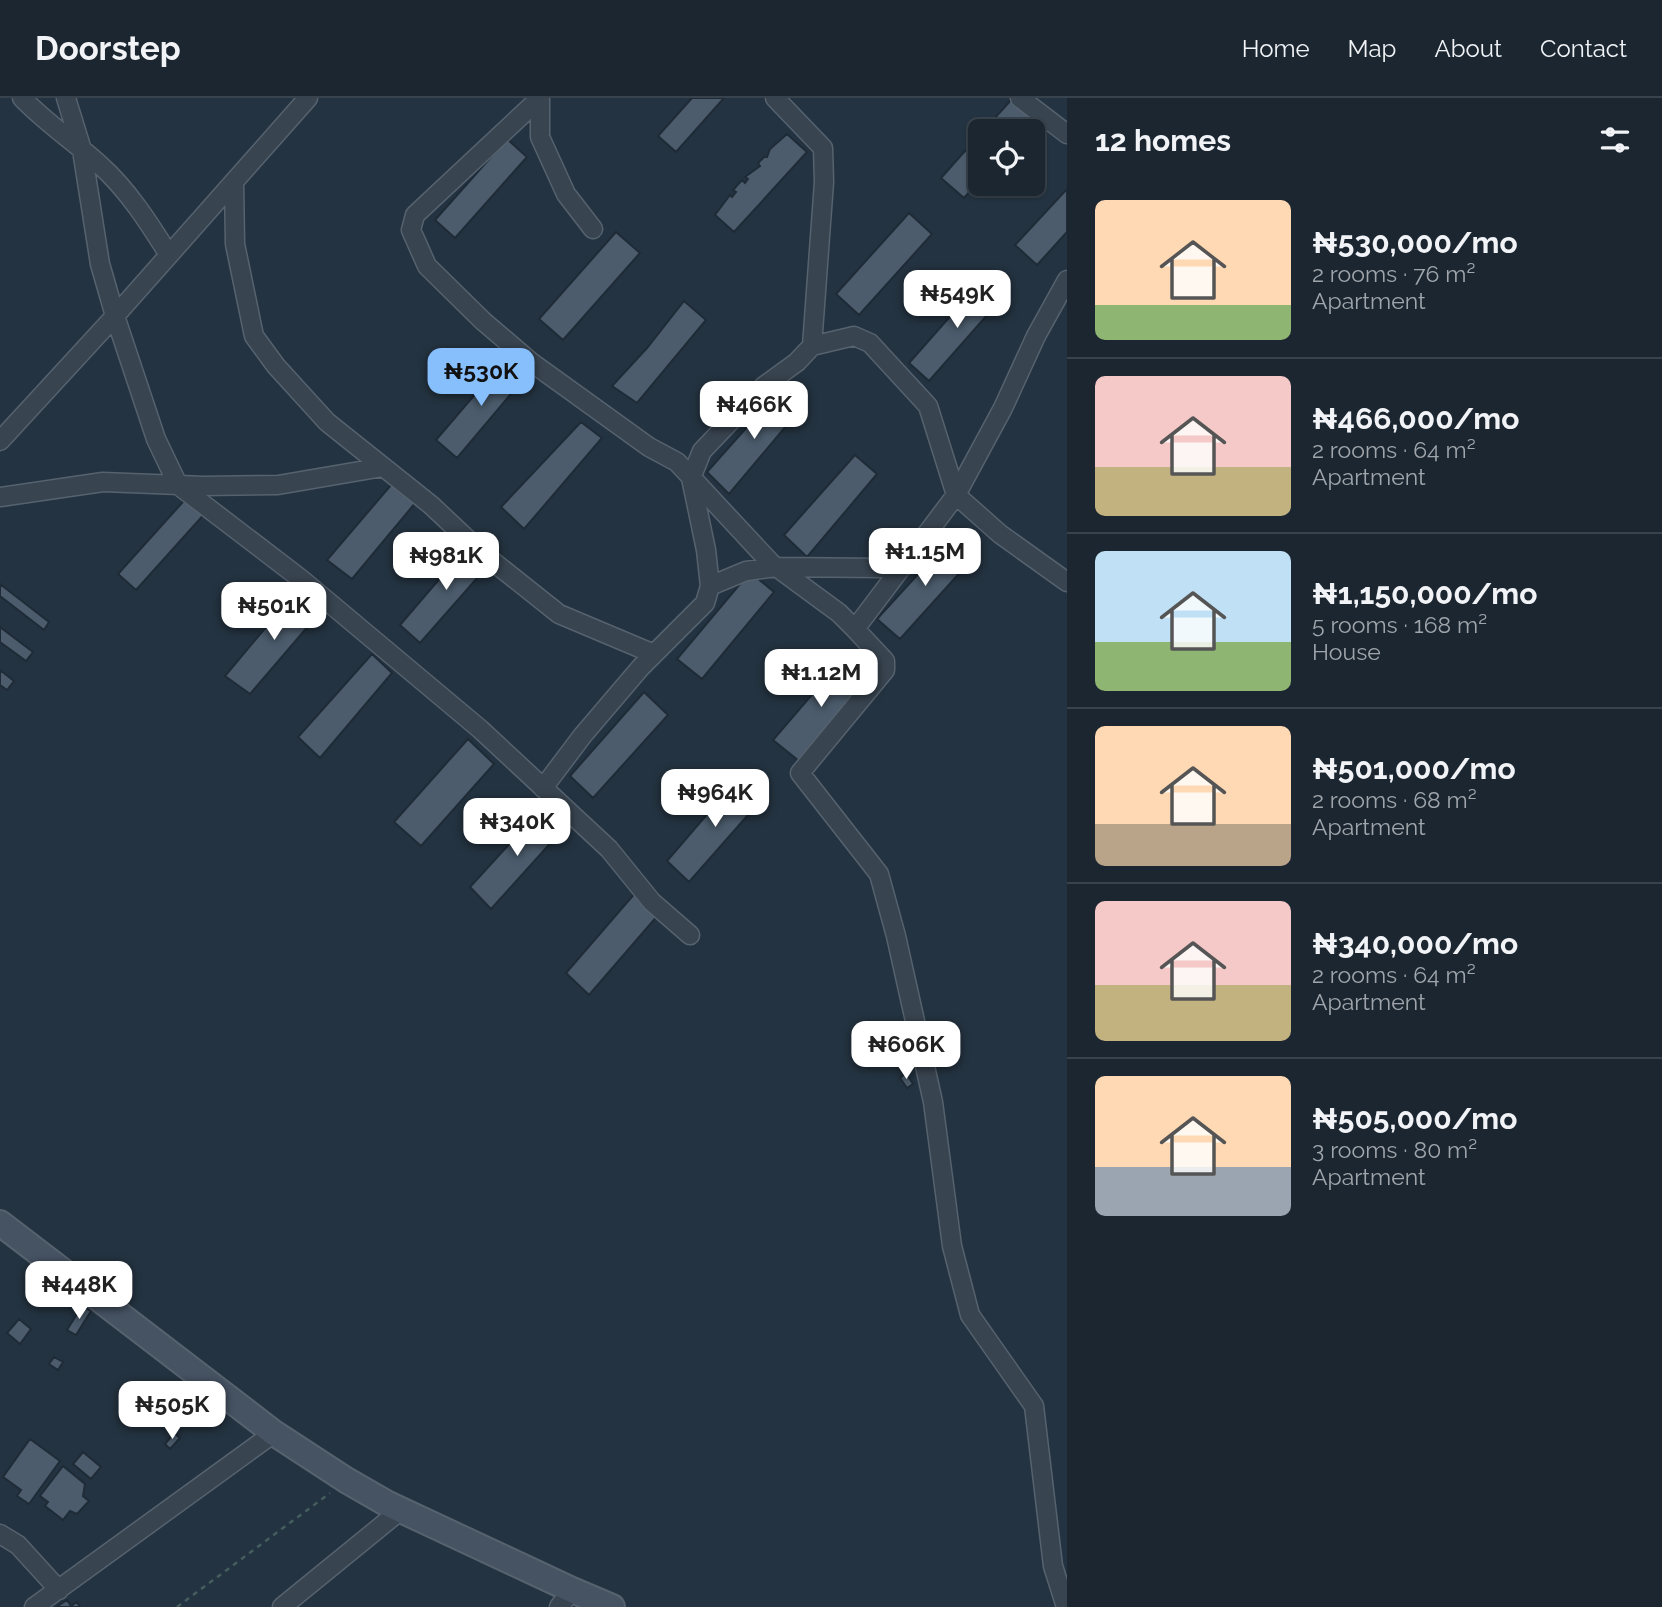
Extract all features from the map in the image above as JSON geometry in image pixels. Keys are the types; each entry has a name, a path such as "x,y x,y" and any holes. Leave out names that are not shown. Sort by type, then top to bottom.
{"main road":[{"path":"0,1223 274,1433 346,1480 565,1599 612,1607"}],"street":[{"path":"22,98 34,111 102,166 145,215 169,255"},
{"path":"66,98 82,150 100,264 114,316 156,439 178,485 301,579 480,729 609,849 652,902 690,935"},
{"path":"0,441 308,98"},
{"path":"540,98 540,137 566,194 593,229"},
{"path":"540,98 415,215 411,230 428,266 483,321 531,362 649,447 677,463 777,567 839,613 885,661 885,670 800,773 879,874 896,936 933,1102 952,1246 970,1315 1034,1406 1053,1566 1066,1607"},
{"path":"775,98 823,148 824,182 812,346"},
{"path":"1020,98 1067,134"},
{"path":"234,182 235,244 254,336 276,366 327,422 431,505 481,552 559,614 654,654"},
{"path":"855,629 956,495 1003,408 1036,336 1067,281"},
{"path":"543,788 583,735 654,654 705,603 710,586 706,551 691,478 702,451 764,386 797,362 812,346 854,336 870,343 928,406 956,495 1000,534 1067,582"},
{"path":"0,497 103,482 278,485 383,467"},
{"path":"710,586 747,571 777,567 904,566"},
{"path":"34,1607 274,1433"},
{"path":"282,1607 401,1510"},
{"path":"0,1534 18,1545 59,1590"}],"path":[{"path":"177,1607 346,1480"}],"building":[{"path":"692,98 724,98 676,152 658,136"},
{"path":"1012,99 1034,119 994,119"},
{"path":"787,134 807,152 734,232 715,215 730,195 732,197 736,192 733,190 742,180 745,183 748,179 745,177 760,166 758,163 767,157 770,149"},
{"path":"507,139 527,157 455,238 435,220"},
{"path":"968,148 968,194 964,198 941,178"},
{"path":"1067,189 1067,232 1037,265 1015,245"},
{"path":"909,213 932,234 859,315 836,294"},
{"path":"616,232 640,253 563,340 539,319"},
{"path":"984,278 1004,296 929,381 909,363"},
{"path":"684,301 706,320 637,403 612,386 647,348"},
{"path":"506,358 526,376 457,458 436,440"},
{"path":"781,389 803,406 729,494 707,472"},
{"path":"581,422 602,438 524,529 501,507"},
{"path":"855,455 877,474 807,557 784,535"},
{"path":"397,478 421,496 352,579 327,560"},
{"path":"190,494 208,510 136,590 118,574"},
{"path":"951,538 974,557 900,639 877,619"},
{"path":"471,542 493,560 420,643 400,625"},
{"path":"750,572 774,592 702,679 677,659"},
{"path":"0,584 49,622 44,630 0,596"},
{"path":"298,589 323,609 250,694 225,676"},
{"path":"0,627 33,652 26,661 0,642"},
{"path":"372,654 392,673 320,758 298,737"},
{"path":"845,656 869,678 799,761 773,740"},
{"path":"0,670 14,681 7,690 0,685"},
{"path":"644,692 668,715 593,798 570,776"},
{"path":"468,739 494,764 421,846 394,822"},
{"path":"739,777 763,798 689,882 667,861"},
{"path":"543,807 565,827 491,909 470,887"},
{"path":"636,892 659,914 589,995 566,973"},
{"path":"906,1073 913,1084 907,1088 900,1078"},
{"path":"82,1306 91,1311 76,1335 67,1330"},
{"path":"19,1319 31,1329 20,1344 7,1333"},
{"path":"54,1357 63,1362 58,1370 49,1364"},
{"path":"174,1433 180,1438 170,1449 165,1444"},
{"path":"30,1439 60,1461 29,1504 17,1496 21,1490 3,1477"},
{"path":"83,1452 101,1467 91,1479 73,1464"},
{"path":"63,1466 85,1484 83,1496 89,1501 77,1514 70,1511 63,1520 45,1506 48,1502 40,1496"},
{"path":"67,1600 71,1606 77,1602 80,1607 56,1607"}]}
